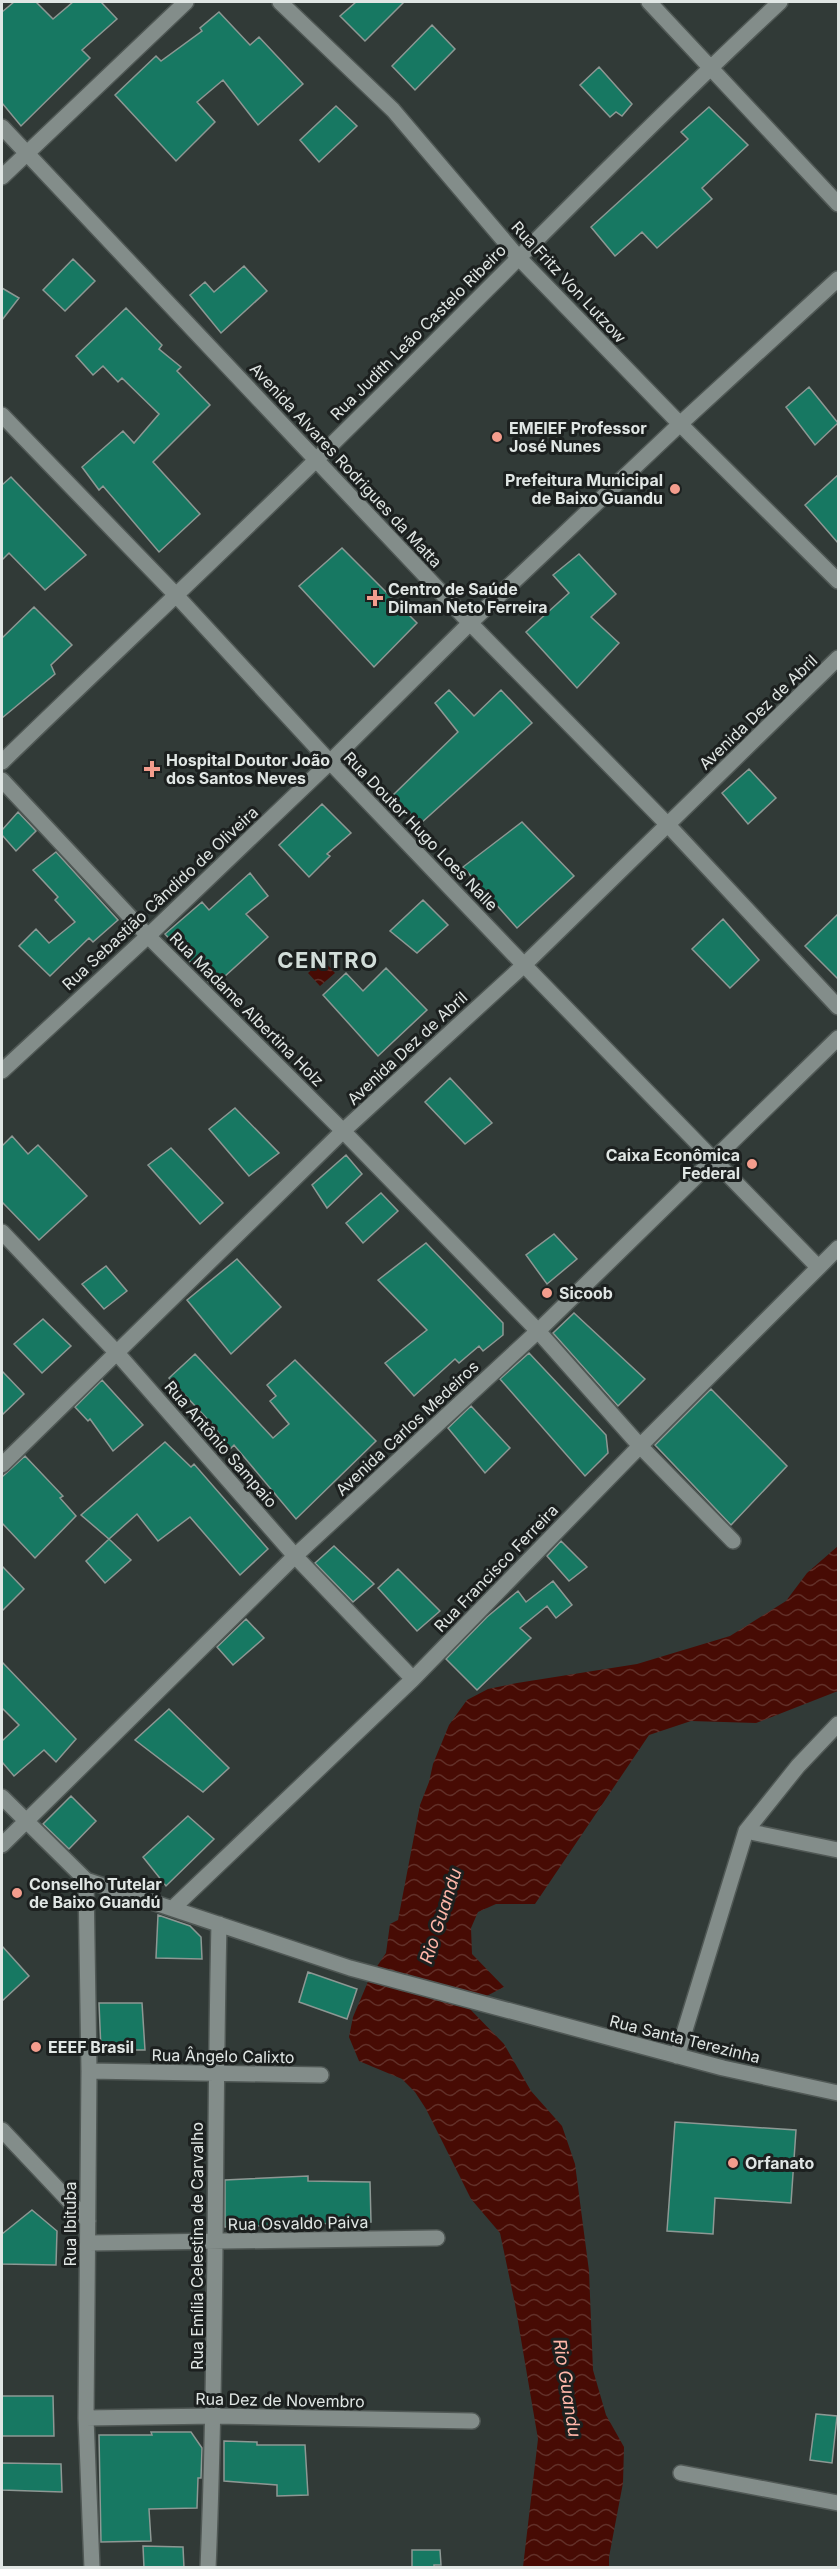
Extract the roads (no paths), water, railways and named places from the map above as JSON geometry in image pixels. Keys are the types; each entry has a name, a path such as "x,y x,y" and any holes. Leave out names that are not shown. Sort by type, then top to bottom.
{"street":[{"path":"2,177 186,2"},
{"name":"Rua Fritz Von Lutzow","path":"280,2 393,110 518,257 680,424 838,581"},
{"path":"650,2 838,204"},
{"name":"Rua Judith Leão Castelo Ribeiro","path":"2,762 317,459 518,257 780,2"},
{"name":"Avenida Alvares Rodrigues da Matta","path":"2,127 471,623 668,825 838,1007"},
{"name":"Rua Sebastião Cândido de Oliveira","path":"2,1071 148,936 680,424 838,279"},
{"name":"Rua Doutor Hugo Loes Nalle","path":"2,415 175,594 330,762 524,965 818,1267"},
{"name":"Avenida Dez de Abril","path":"2,1465 343,1131 524,965 838,658"},
{"name":"Rua Madame Albertina Holz","path":"2,780 148,936 538,1331 640,1446 733,1541"},
{"name":"Avenida Carlos Medeiros","path":"2,1845 295,1556 538,1331 838,1038"},
{"name":"Rua Antônio Sampaio","path":"2,1232 117,1353 295,1556 413,1680"},
{"name":"Rua Francisco Ferreira","path":"173,1908 413,1680 640,1446 838,1248"},
{"path":"677,2056 746,1831 798,1766 838,1724"},
{"path":"2,1797 86,1880"},
{"path":"746,1831 838,1850"},
{"name":"Rua Santa Terezinha","path":"86,1880 350,1968 677,2056 838,2093"},
{"name":"Rua Ibituba","path":"86,1880 89,2072 86,2418 92,2568"},
{"name":"Rua Emília Celestina de Carvalho","path":"208,2568 215,2416 215,2074 219,1924"},
{"name":"Rua Ângelo Calixto","path":"89,2072 321,2075"},
{"path":"2,2130 88,2221"},
{"name":"Rua Osvaldo Paiva","path":"89,2243 216,2243 437,2238"},
{"name":"Rua Dez de Novembro","path":"86,2418 215,2416 472,2421"},
{"path":"681,2473 838,2503"}],"water":[{"path":"323,960 335,973 320,986 308,973"},
{"name":"Rio Guandu","path":"838,1546 838,1691 756,1723 691,1721 649,1735 535,1904 496,1904 478,1912 471,1928 472,1954 504,1987 467,2006 504,2044 531,2091 562,2126 575,2164 589,2271 593,2370 606,2415 624,2447 623,2483 609,2567 523,2567 538,2439 515,2304 500,2233 471,2199 426,2109 415,2092 402,2079 359,2061 349,2037 353,2017 370,1977 386,1953 390,1924 398,1920 420,1805 433,1764 449,1725 467,1700 488,1689 637,1664 730,1636 786,1601 807,1573"}],"place":[{"name":"EMEIEF Professor José Nunes","path":"497,437"},
{"name":"Prefeitura Municipal de Baixo Guandu","path":"675,489"},
{"name":"Centro de Saúde Dilman Neto Ferreira","path":"375,598"},
{"name":"Hospital Doutor João dos Santos Neves","path":"152,769"},
{"name":"Caixa Econômica Federal","path":"752,1164"},
{"name":"Sicoob","path":"547,1293"},
{"name":"Conselho Tutelar de Baixo Guandú","path":"17,1893"},
{"name":"EEEF Brasil","path":"36,2047"},
{"name":"Orfanato","path":"733,2163"}],"district":[{"name":"CENTRO","path":"328,960"}]}
